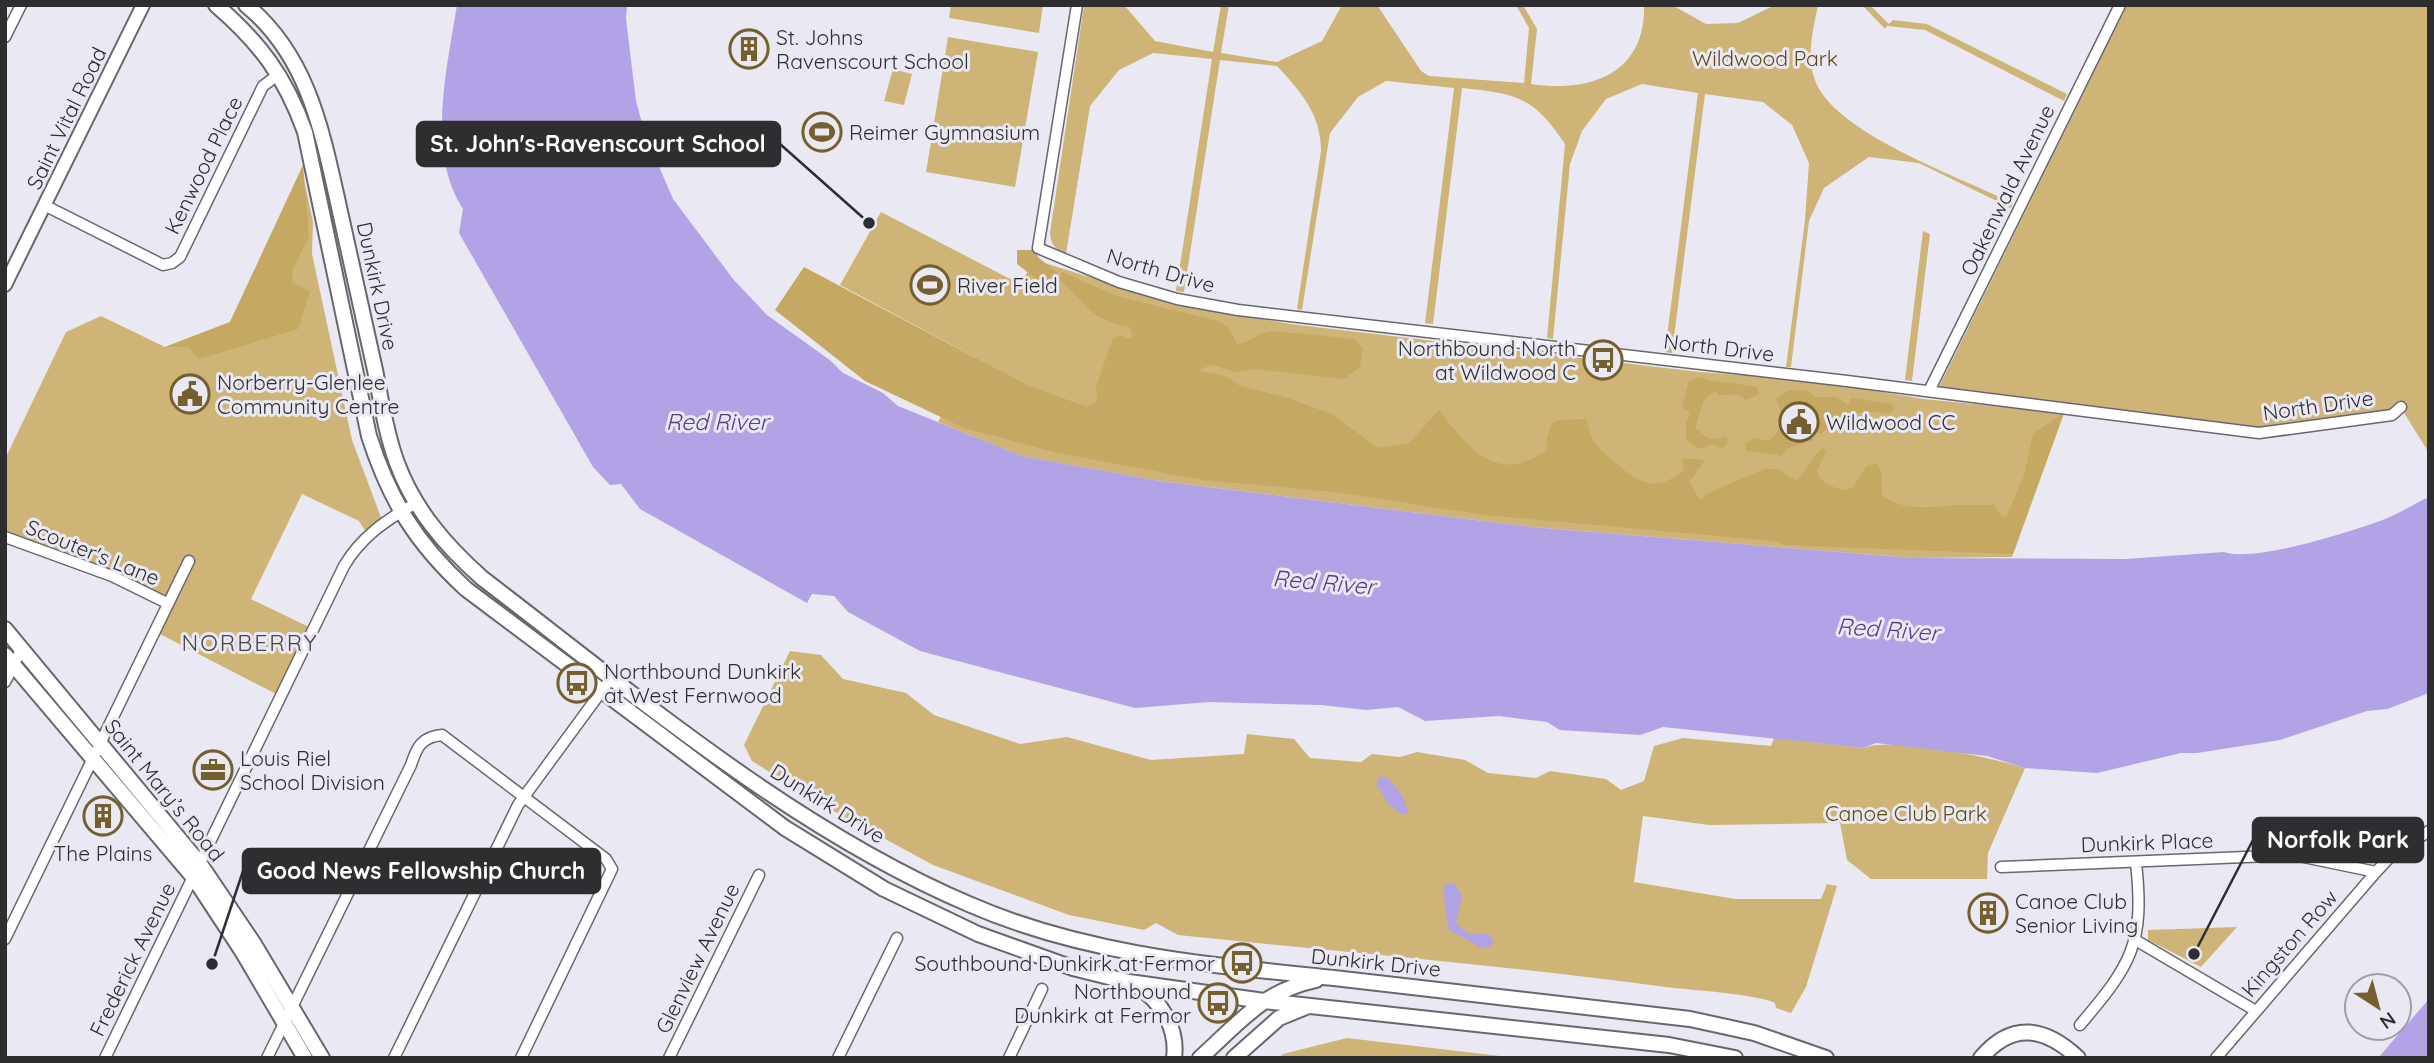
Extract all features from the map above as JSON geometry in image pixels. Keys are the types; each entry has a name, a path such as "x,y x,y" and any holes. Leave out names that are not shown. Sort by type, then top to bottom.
{"main road":[{"name":"Dunkirk Drive","path":"216,5 250,35 279,74 305,132 369,436 380,470 400,512 439,565 466,590 785,828 890,892 978,934 1073,968 1129,982 1264,1001 1669,1045 1735,1058"},
{"name":"Dunkirk Drive","path":"246,5 265,20 292,57 310,93 326,148 391,440 397,463 416,503 454,553 482,578 612,677 797,811 902,873 974,907 1079,942 1192,963 1690,1019 1754,1033 1826,1058"},
{"name":"Saint Mary’s Road","path":"5,629 200,864 254,944 322,1058"},
{"name":"Saint Mary’s Road","path":"9,660 194,878 242,951 305,1058"},
{"path":"890,892 902,873"},
{"path":"1200,1058 1264,1001 1287,986 1328,978"},
{"path":"1129,982 1150,994 1168,1018 1175,1045 1174,1058"},
{"path":"1234,1058 1279,1018 1309,1005"},
{"path":"1981,1058 2008,1036 2034,1032 2057,1041 2078,1058"}],"street":[{"path":"5,37 21,5"},
{"name":"Saint Vital Road","path":"5,285 143,5"},
{"name":"North Drive","path":"1077,5 1038,248 1119,282 1177,299 1238,310 1929,391 2259,433 2392,415 2401,407"},
{"name":"Oakenwald Avenue","path":"1929,391 2120,5"},
{"name":"Kenwood Place","path":"44,205 163,265 172,263 180,257 263,86 279,74"},
{"name":"Frederick Avenue","path":"105,1058 344,566 355,547 370,532 416,503"},
{"name":"Scouter's Lane","path":"5,537 111,576 167,603"},
{"path":"5,939 188,561"},
{"path":"5,682 9,660 22,648"},
{"path":"394,1058 523,799 612,677"},
{"path":"267,1058 411,765 416,747 428,737 442,735 523,799 606,859 612,869 522,1058"},
{"name":"Kingston Row","path":"2216,1058 2390,857 2429,831"},
{"name":"Dunkirk Place","path":"2001,867 2294,855 2376,872"},
{"path":"2080,1025 2117,982 2137,941 2140,892 2136,863"},
{"name":"Glenview Avenue","path":"669,1058 759,875"},
{"path":"838,1058 897,938"},
{"path":"2137,941 2256,1011"},
{"path":"1009,1058 1042,989"}],"green space":[{"path":"951,5 1043,5 1039,33 949,18"},
{"name":"Wildwood Park","path":"1084,5 1124,5 1155,41 1213,52 1221,5 1229,5 1221,53 1277,62 1322,41 1342,5 1377,5 1421,71 1429,76 1524,83 1529,28 1516,5 1523,5 1537,29 1531,84 1553,86 1593,81 1610,74 1625,63 1635,48 1642,29 1644,5 1672,5 1706,24 1738,23 1775,5 1818,5 1811,45 1811,65 1817,85 1830,103 1850,121 1876,138 1934,168 2013,203 2011,208 1919,163 1869,157 1824,188 1809,221 1791,367 1786,367 1805,220 1809,163 1792,125 1763,102 1705,94 1672,353 1665,352 1698,93 1642,84 1606,99 1582,131 1570,164 1553,339 1547,338 1565,144 1543,116 1522,100 1462,88 1433,324 1425,323 1454,88 1386,81 1358,97 1330,133 1302,310 1297,309 1321,151 1318,126 1308,104 1277,66 1220,60 1184,292 1176,291 1212,59 1153,53 1119,70 1090,106 1066,254 1054,246 1050,233"},
{"name":"Wildwood Park","path":"1862,5 1870,5 1889,24 1893,20 1927,24 2067,94 2064,101 1925,30 1887,26 1885,29"},
{"path":"2127,5 2429,5 2429,453 2401,408 2392,415 2259,433 2066,408 1939,387"},
{"path":"948,37 1038,52 1015,187 926,172"},
{"path":"893,69 912,74 904,105 884,101"},
{"name":"Norberry-Glenlee Community Centre","path":"302,171 313,222 312,254 352,440 382,520 366,532 359,521 302,494 251,599 311,628 278,695 156,632 169,603 5,535 5,459 66,332 101,316 165,347 230,322"},
{"path":"881,212 1020,284 1035,260 1169,302 1290,324 1700,372 1803,379 1924,399 2064,413 2012,557 1913,558 1532,527 1160,481 1021,456 938,422 976,358 840,285"},
{"path":"1923,231 1930,234 1912,381 1905,380"},
{"name":"Canoe Club Park","path":"790,651 821,655 843,679 906,693 934,715 1020,744 1067,737 1151,760 1244,754 1247,734 1294,739 1310,758 1361,762 1372,754 1400,757 1417,752 1465,760 1488,773 1536,778 1550,771 1606,779 1621,790 1644,781 1654,746 1683,738 1771,746 1774,738 1864,748 1878,745 1919,746 1968,754 2025,768 1988,853 1987,879 1871,879 1847,860 1840,823 1709,825 1643,816 1634,882 1735,899 1821,899 1827,884 1837,886 1806,987 1791,1013 1776,1008 1775,1003 1739,995 1482,965 1178,935 1156,923 1144,930 1069,915 933,865 817,802 752,761 744,745"},
{"path":"2237,927 2201,967 2148,940 2148,930"},
{"path":"1347,1038 1517,1058 1279,1058 1283,1054"}],"shaded area":[{"path":"303,165 309,237 293,268 292,282 310,292 298,329 199,359 188,347 165,347 230,322"},
{"path":"1017,250 1034,250 1039,258 1058,273 1054,278 1039,281 1017,264"},
{"path":"804,267 1027,385 1087,407 1097,401 1096,387 1113,338 1119,335 1133,339 1130,327 1105,320 1089,309 1059,280 1062,272 1116,296 1219,321 1228,327 1237,344 1272,331 1354,339 1363,348 1360,367 1344,379 1256,369 1235,372 1213,365 1197,370 1228,377 1240,386 1285,397 1332,414 1378,448 1409,443 1439,410 1461,437 1485,458 1513,464 1529,460 1547,450 1547,437 1552,423 1559,420 1587,419 1590,433 1600,449 1641,481 1657,483 1674,477 1684,470 1682,458 1705,460 1689,482 1700,500 1708,493 1765,469 1779,469 1796,481 1823,448 1826,450 1817,472 1825,483 1832,487 1847,490 1854,486 1867,465 1877,464 1881,472 1882,495 1899,504 1937,507 1994,504 2002,517 2007,515 2024,476 2033,434 2064,413 2013,554 1785,545 1773,541 1484,515 1335,492 1203,480 1058,453 964,428 865,381 775,310"},
{"path":"1699,377 1758,388 1759,394 1746,400 1737,394 1720,395 1715,391 1704,400 1695,428 1709,439 1727,437 1727,445 1721,449 1714,444 1699,449 1686,440 1686,423 1690,412 1682,407 1689,381"},
{"path":"1789,390 1808,390 1815,397 1836,397 1848,405 1851,398 1892,404 1894,410 1889,414 1857,413 1843,419 1834,432 1825,430 1821,434 1815,431 1820,416 1811,416 1799,408 1785,411 1783,418 1776,398"},
{"path":"1781,428 1799,437 1813,437 1813,440 1786,449 1782,456 1747,451 1745,443 1755,438 1769,441"}],"water":[{"name":"Red River","path":"457,5 627,5 626,19 636,101 645,134 673,199 733,279 767,315 831,361 843,373 883,393 898,406 1022,456 1160,481 1532,527 1913,558 2126,559 2224,552 2257,553 2280,550 2351,531 2391,517 2429,497 2429,693 2387,709 2367,711 2280,740 2181,753 2097,773 2025,768 1987,756 1876,743 1864,748 1663,727 1640,735 1560,730 1547,722 1499,716 1425,721 1398,707 1366,710 1321,705 1209,702 1135,708 920,651 848,612 834,596 812,594 807,603 640,509 621,484 610,485 593,467 459,233 463,209 445,162 442,136 445,83"},
{"path":"1380,776 1388,778 1401,794 1409,813 1402,815 1389,805 1376,784"},
{"path":"1448,883 1454,883 1462,896 1456,923 1468,933 1489,934 1494,943 1491,946 1481,948 1448,929 1443,888"},
{"path":"2429,999 2429,1058 2378,1058 2392,1042 2413,1042 2413,1018"}],"place":[{"name":"St. Johns Ravenscourt School","path":"749,49"},
{"name":"Reimer Gymnasium","path":"822,132"},
{"name":"St. John's-Ravenscourt School","path":"869,223"},
{"name":"River Field","path":"930,285"},
{"name":"Northbound North at Wildwood C","path":"1603,360"},
{"name":"Norberry-Glenlee Community Centre","path":"190,394"},
{"name":"Wildwood CC","path":"1799,422"},
{"name":"Northbound Dunkirk at West Fernwood","path":"577,683"},
{"name":"Louis Riel School Division","path":"213,770"},
{"name":"The Plains","path":"103,816"},
{"name":"Canoe Club Senior Living","path":"1988,913"},
{"name":"Norfolk Park","path":"2194,954"},
{"name":"Southbound Dunkirk at Fermor","path":"1242,963"},
{"name":"Good News Fellowship Church","path":"212,964"},
{"name":"Northbound Dunkirk at Fermor","path":"1218,1003"}],"district":[{"name":"NORBERRY","path":"250,642"}]}
